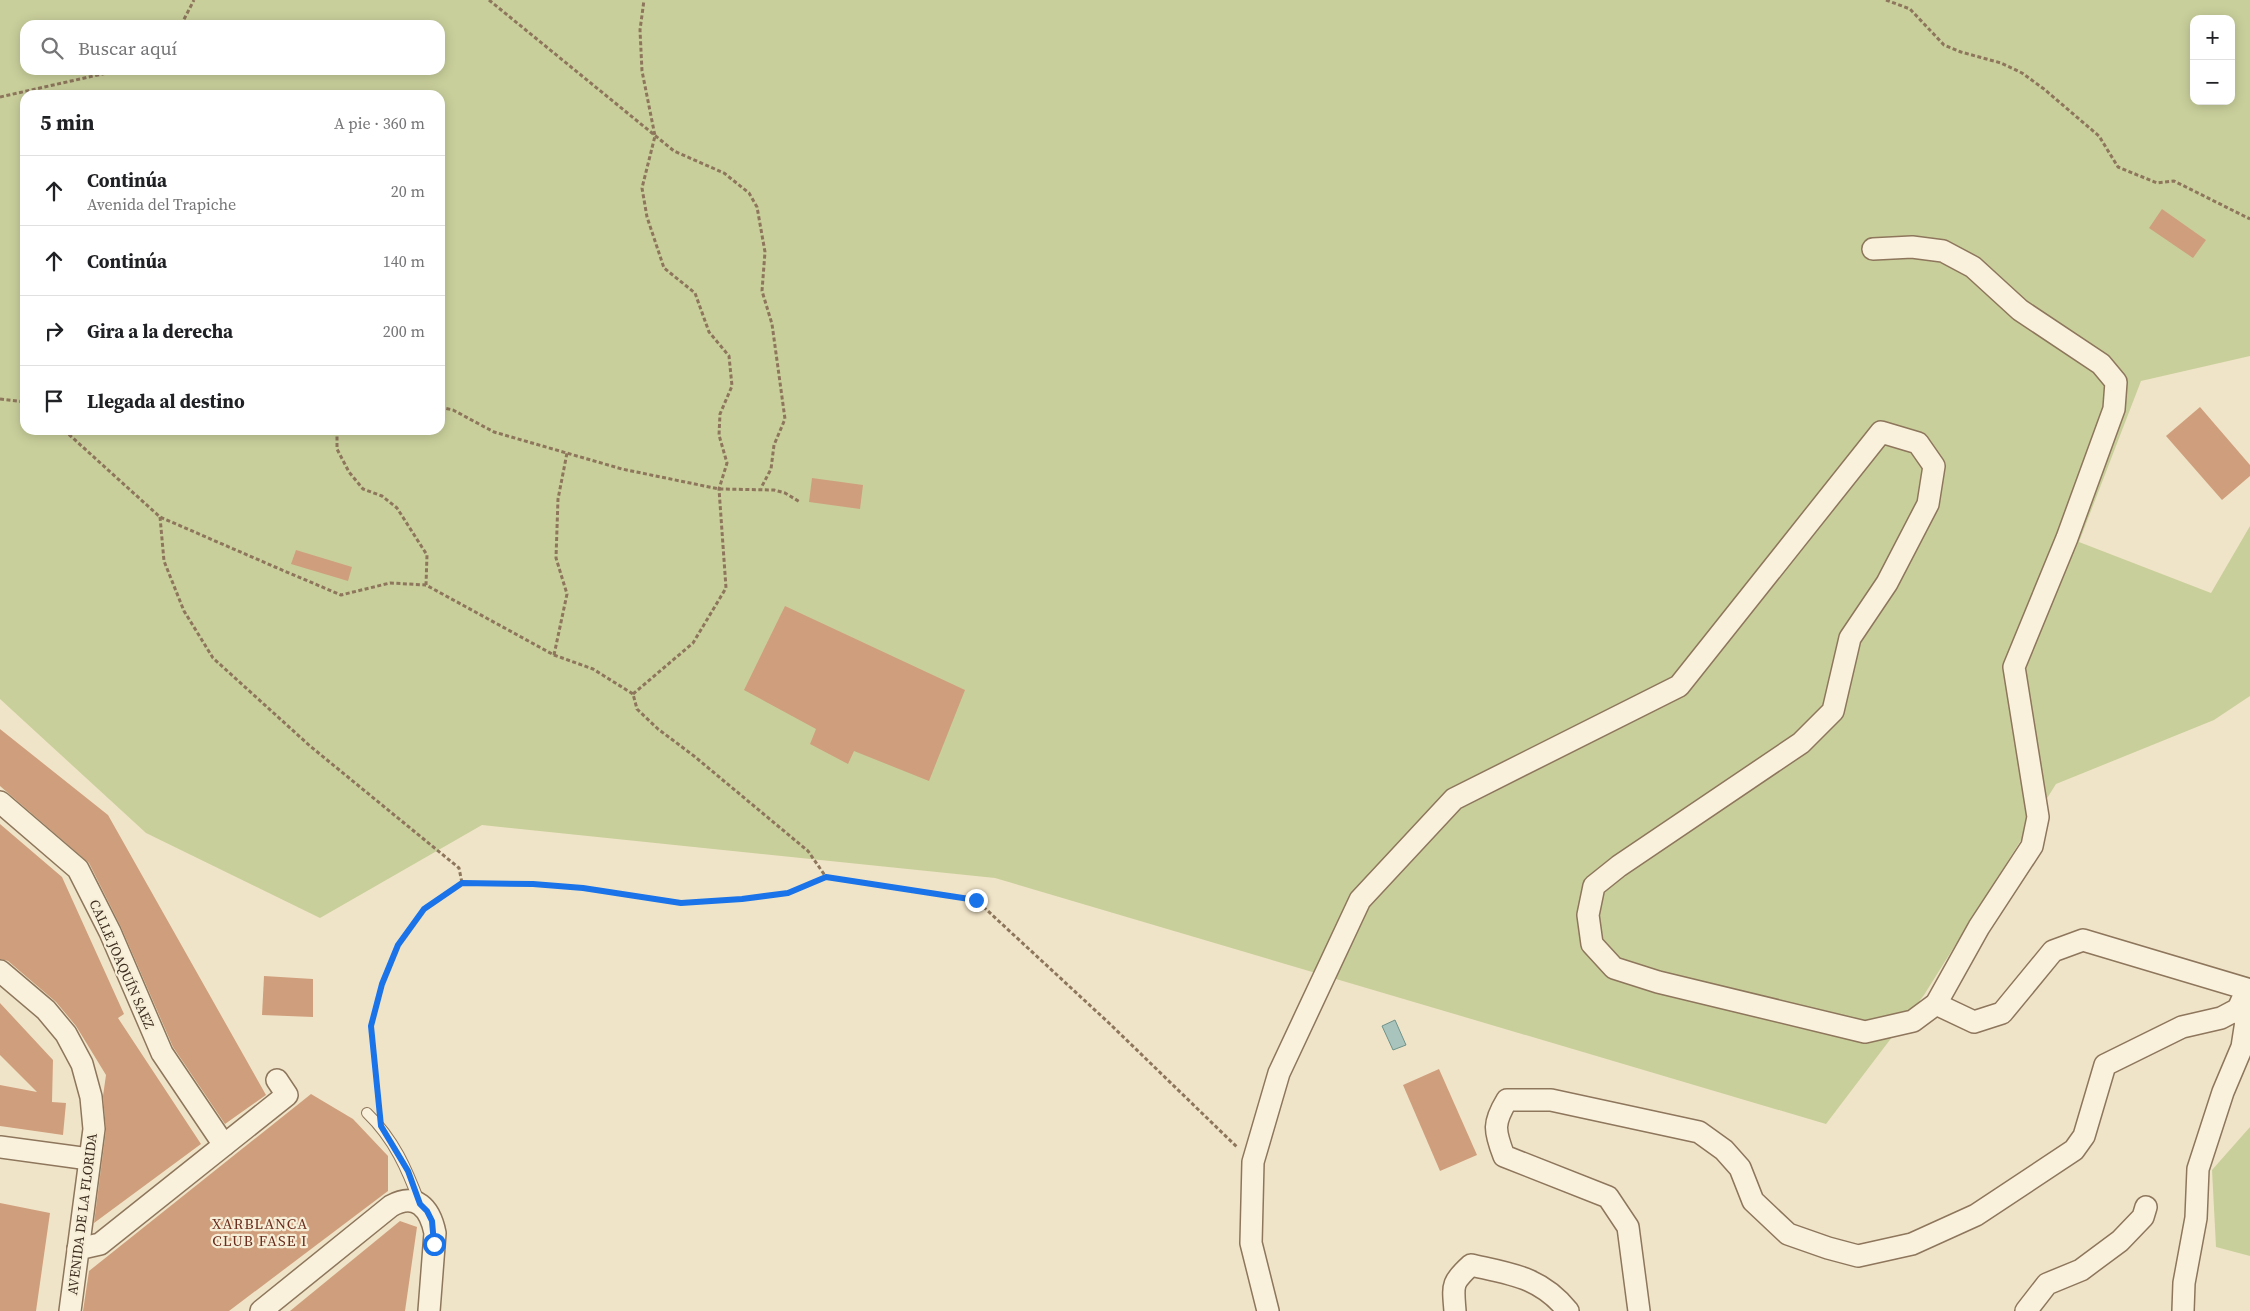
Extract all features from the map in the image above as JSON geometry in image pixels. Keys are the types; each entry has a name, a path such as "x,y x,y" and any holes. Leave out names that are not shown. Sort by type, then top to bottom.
{"street":[{"path":"1268,1311 1251,1243 1253,1162 1279,1074 1360,900 1454,799 1678,686 1882,432 1918,443 1934,466 1928,504 1887,583 1850,638 1833,711 1801,743 1594,886 1588,915 1592,944 1614,968 1658,982 1865,1032 1913,1021 1936,1004 1979,927 2032,846 2038,817 2014,667 2067,538 2114,409 2116,382 2101,364 2020,310 1973,267 1943,251 1912,247 1873,249"},
{"name":"CALLE JOAQUÍN SAEZ","path":"0,802 78,869 110,932 162,1053 224,1145"},
{"path":"1639,1311 1628,1227 1608,1197 1504,1156 1497,1136 1497,1117 1507,1100 1551,1100 1700,1132 1724,1150 1740,1168 1753,1201 1788,1234 1858,1256 1912,1244 1976,1215 2074,1150 2084,1136 2105,1065 2182,1027 2221,1018 2238,1009 2249,986 2083,940 2053,951 2002,1013 1974,1022 1936,1004"},
{"name":"AVENIDA DE LA FLORIDA","path":"0,971 46,1010 66,1034 82,1064 91,1097 94,1129 70,1311"},
{"path":"2183,1311 2184,1283 2196,1218 2198,1169 2223,1092 2242,1047 2246,1021 2238,1009"},
{"path":"78,1249 100,1244 287,1095 277,1080"},
{"path":"0,1148 89,1159"},
{"path":"260,1311 401,1200 410,1200 420,1204 430,1216 435,1233 429,1311"},
{"path":"2026,1311 2046,1284 2082,1270 2120,1241 2143,1217 2146,1207"},
{"path":"1455,1311 1453,1288 1456,1278 1471,1265 1540,1284 1557,1297 1568,1311"}],"lane":[{"path":"368,1113 381,1126 408,1171 420,1204"}],"path":[{"path":"184,20 194,0"},
{"path":"489,0 674,151 708,165 736,181 749,193 757,207 766,252 762,291 772,324 785,419 774,444 771,469 761,488"},
{"path":"634,694 693,643 726,588 720,489 727,463 719,435 720,414 732,386 729,356 710,332 695,293 664,268 647,217 642,188 655,136 642,71 640,30 644,0"},
{"path":"1886,0 1910,9 1944,45 1961,52 2001,63 2022,73 2044,89 2099,136 2118,167 2156,183 2174,181 2250,218"},
{"path":"31,90 98,75"},
{"path":"0,97 20,92"},
{"path":"0,399 20,401"},
{"path":"445,408 453,410 494,432 622,469 720,489 761,488 785,493 800,502"},
{"path":"70,435 160,517 341,595 390,583 426,584 554,655 593,669 634,694 638,708 658,729 694,756 808,851 826,877"},
{"path":"337,435 336,449 349,472 363,489 382,496 397,508 427,555 426,584"},
{"path":"554,655 567,594 556,558 558,499 567,454"},
{"path":"160,517 164,561 184,611 213,658 310,746 458,868 462,883"},
{"path":"381,1126 371,1026 382,984 398,945 424,909 462,883 533,884 583,888 681,903 742,899 788,893 826,877 976,900 1110,1024 1253,1162"}],"green space":[{"path":"0,0 2250,0 2250,356 2141,381 2079,542 2211,593 2250,526 2250,696 2214,720 2056,784 1924,995 1826,1124 995,878 482,825 320,918 146,833 0,699"},
{"path":"2250,1127 2250,1256 2216,1247 2212,1170"}],"water":[{"path":"1395,1020 1406,1045 1393,1050 1382,1026"}],"building":[{"path":"2162,209 2206,240 2193,258 2149,228"},
{"path":"2200,407 2250,465 2250,476 2222,500 2166,436"},
{"path":"812,478 863,485 860,509 809,502"},
{"path":"296,550 352,567 348,581 291,564"},
{"path":"785,606 965,690 929,781 854,751 848,764 810,744 816,729 744,690"},
{"path":"0,729 108,815 266,1095 225,1124 173,1047 121,927 89,863 0,786"},
{"path":"0,824 62,877 124,1014 118,1018 201,1144 94,1223 106,1130 103,1096 106,1075 76,1026 56,1002 8,961 0,959"},
{"path":"264,976 313,979 313,1017 262,1015"},
{"path":"0,1003 53,1060 52,1102 66,1103 63,1135 0,1126 0,1085 37,1092 0,1055"},
{"path":"1439,1069 1477,1155 1440,1171 1403,1085"},
{"path":"311,1094 353,1119 388,1156 388,1191 229,1311 83,1311 89,1271"},
{"path":"0,1203 50,1213 36,1311 0,1311"},
{"path":"400,1221 417,1227 405,1311 290,1311"}],"district":[{"name":"XARBLANCA CLUB FASE I","path":"260,1232"}],"route":[{"path":"434,1244 435,1233 432,1221 427,1211 420,1204 408,1171 393,1143 381,1126 371,1026 382,984 398,945 424,909 462,883 533,884 583,888 681,903 742,899 788,893 826,877 976,900"}]}
